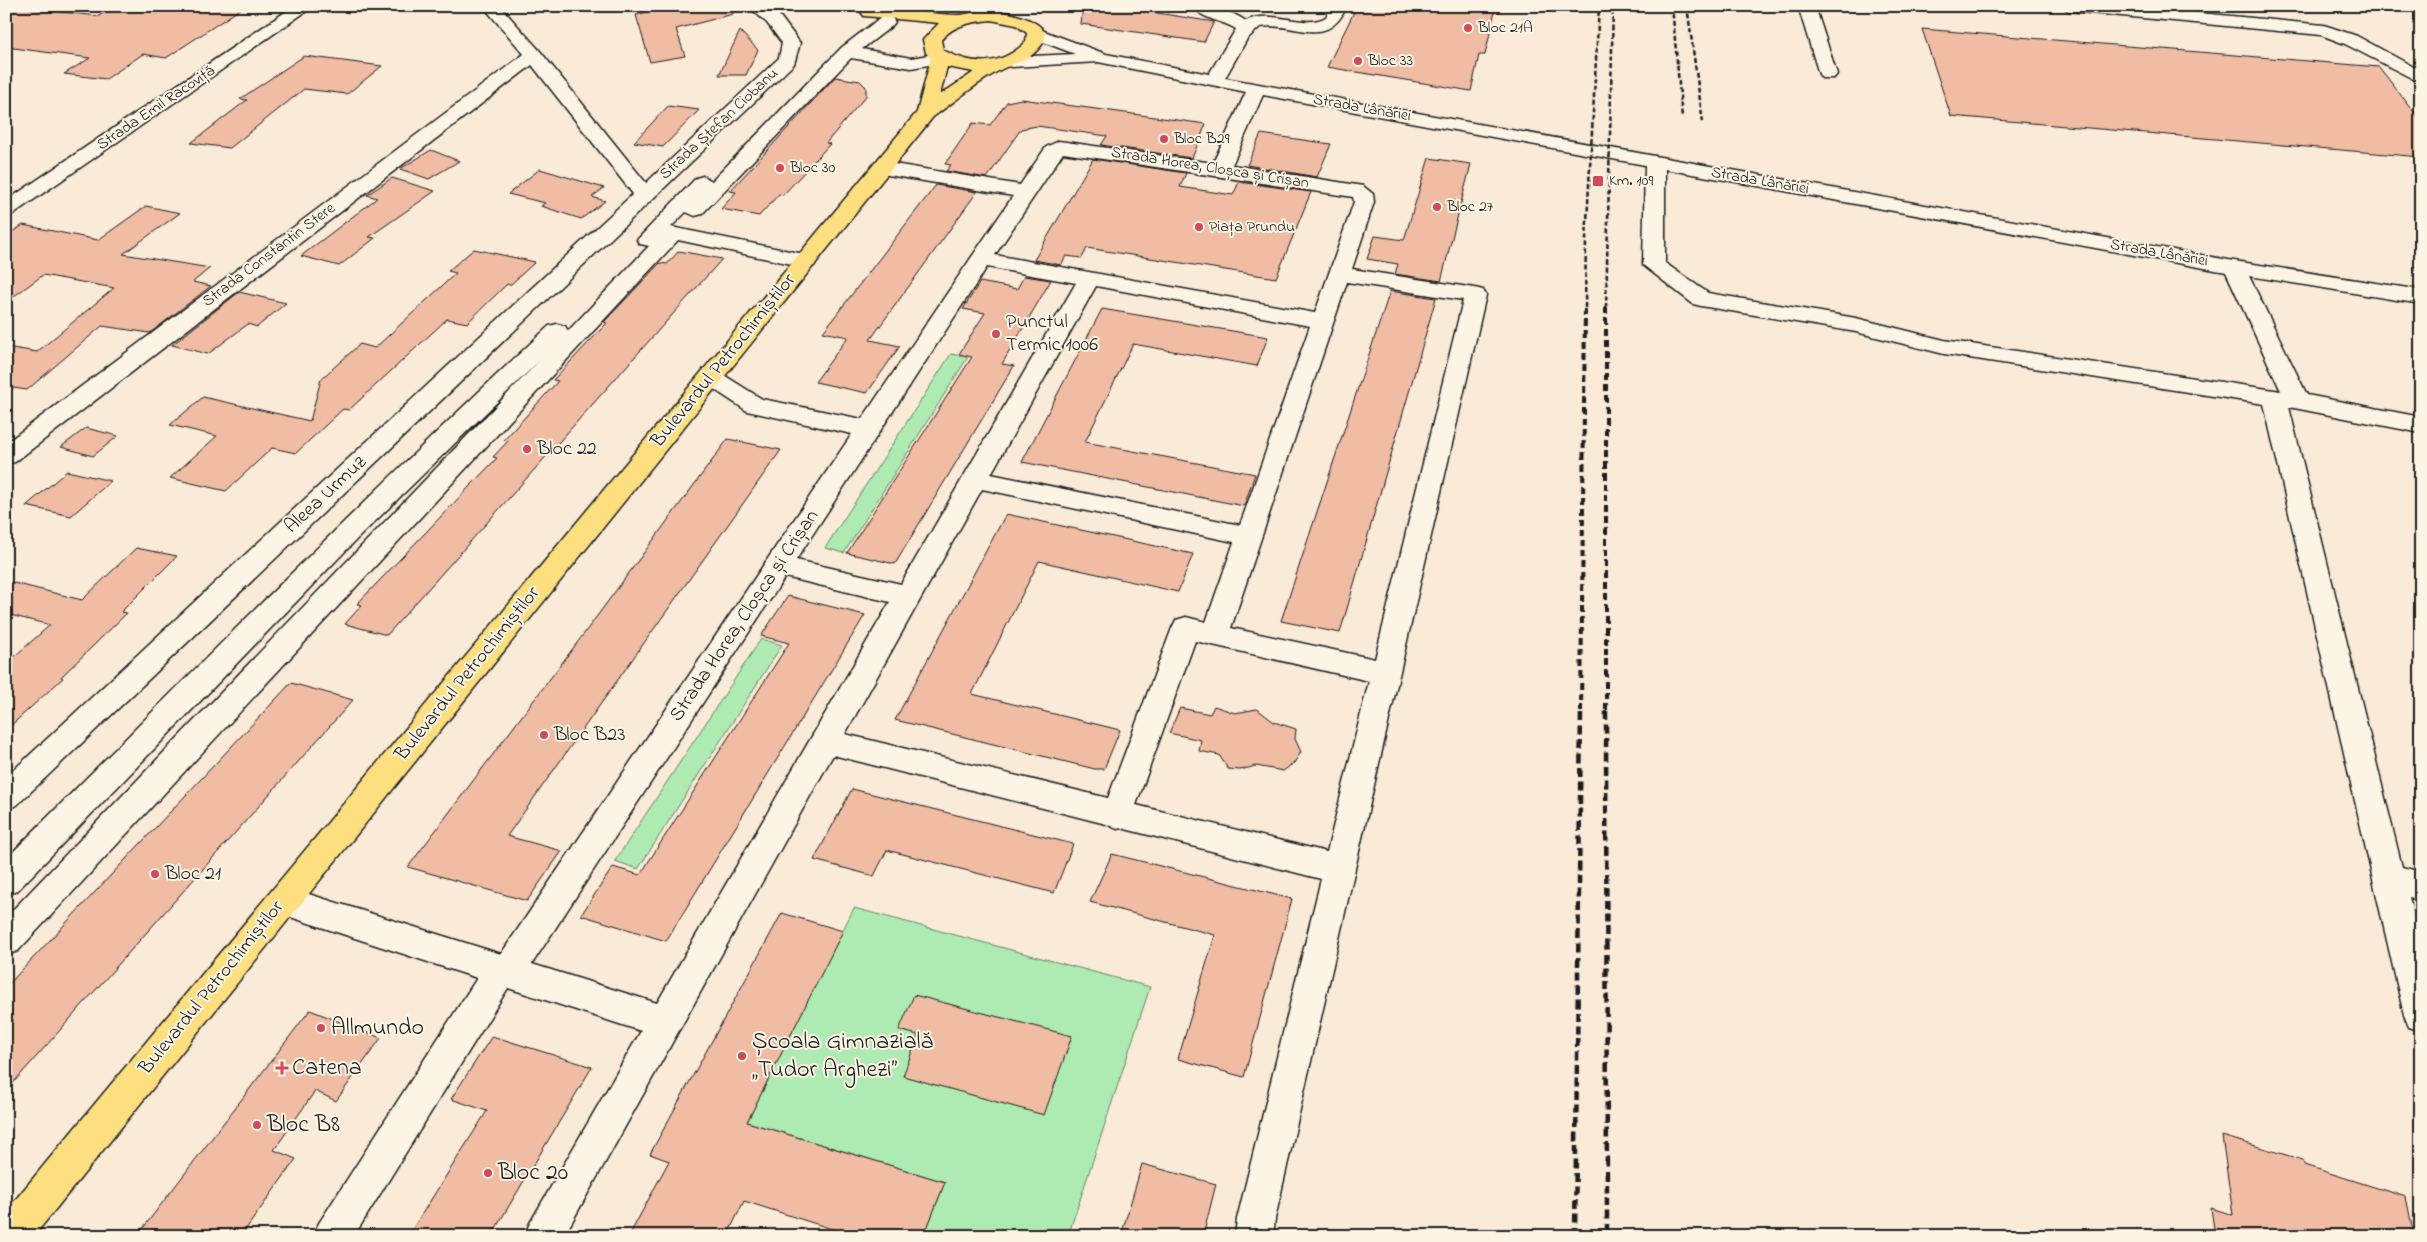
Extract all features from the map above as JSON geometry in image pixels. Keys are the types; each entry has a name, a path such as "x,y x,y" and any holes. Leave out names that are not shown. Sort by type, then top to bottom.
{"main road":[{"name":"Bulevardul Petrochimiștilor","path":"926,113 923,44 932,40 937,32 992,6"},
{"path":"871,13 967,18 1007,17 1033,24"},
{"path":"871,13 964,66 1004,64"},
{"name":"Bulevardul Petrochimiștilor","path":"10,1236 926,113 1004,64 1034,49 1037,41 1033,24"}],"street":[{"name":"Strada Emil Racoviță","path":"6,210 306,6"},
{"path":"491,6 534,55 644,194"},
{"name":"Strada Ștefan Ciobanu","path":"644,194 788,60 791,43 773,20 756,6"},
{"path":"1201,6 1213,14 1231,18 1246,28"},
{"path":"1214,81 1246,28 1255,23 1265,21 1315,26 1327,24 1332,20 1339,6"},
{"path":"1806,6 1828,74"},
{"path":"2069,6 2324,30 2351,40 2421,78"},
{"path":"6,881 255,624 472,410 597,303 673,233 847,52 871,13"},
{"path":"1033,24 1101,58"},
{"path":"847,52 911,62 923,44"},
{"name":"Strada Constantin Stere","path":"6,456 534,55"},
{"path":"1004,64 1101,58"},
{"name":"Strada Lânăriei","path":"1101,58 1257,89 2234,267 2421,297"},
{"path":"1220,169 1257,89"},
{"name":"Strada Horea, Cloșca și Crișan","path":"332,1236 505,971 778,566 1053,151 1059,148 1069,147 1220,169 1356,190 1363,194 1364,202 1215,635"},
{"path":"1655,162 1654,265 1701,299 1856,325 1944,347 2286,400 2421,425"},
{"path":"882,168 1026,192"},
{"path":"6,940 597,303 703,182"},
{"name":"Aleea Urmuz","path":"6,796 644,194"},
{"path":"673,233 806,261"},
{"path":"981,259 1323,320"},
{"path":"2234,267 2286,400 2388,878 2421,1014"},
{"path":"1254,1236 1256,1218 1475,295 1339,274"},
{"path":"542,1236 1089,279"},
{"path":"711,377 755,405 869,429"},
{"path":"975,479 1249,536"},
{"path":"778,566 908,596"},
{"path":"1117,816 1186,628 1385,673"},
{"path":"825,741 1117,816 1338,870"},
{"path":"2388,878 2421,886"},
{"path":"283,900 665,1022"}],"green space":[{"path":"951,354 968,357 844,553 825,548"},
{"path":"761,639 782,645 638,869 615,861"},
{"path":"854,908 1150,987 1068,1236 924,1236 945,1182 747,1122"}],"building":[{"path":"6,6 99,16 114,6 245,6 166,58 143,54 106,79 64,74 90,58 6,47"},
{"path":"669,6 732,6 733,14 676,29 685,56 650,62 636,15"},
{"path":"1083,6 1113,6 1214,22 1204,42 1081,24"},
{"path":"1357,6 1496,6 1485,55 1479,55 1471,91 1327,67"},
{"path":"1922,29 2379,67 2421,121 2421,157 1951,116"},
{"path":"740,31 758,50 746,75 719,75"},
{"path":"304,56 382,66 347,94 304,89 230,148 191,143 247,100 240,99"},
{"name":"Bloc 30","path":"835,77 860,81 866,87 866,96 826,143 830,144 783,195 779,194 759,216 721,209 736,192 730,191"},
{"name":"Bloc B29","path":"1021,99 1206,124 1192,158 1101,145 1107,136 1037,126 1021,129 987,178 946,171 951,165 945,164 973,123 990,125 1007,102"},
{"path":"668,106 699,110 663,147 634,142"},
{"path":"1261,134 1331,144 1317,177 1247,165"},
{"path":"431,150 459,161 429,179 400,169"},
{"name":"Bloc 27","path":"1429,158 1471,164 1441,281 1395,274 1398,264 1367,259 1375,236 1404,240"},
{"name":"Piața Prundu","path":"1093,159 1186,173 1180,187 1233,195 1239,182 1311,192 1276,278 1087,248 1082,258 1066,256 1061,265 1034,260"},
{"path":"540,169 604,188 592,197 605,201 581,219 541,206 545,203 508,194"},
{"path":"392,178 435,191 369,237 375,238 339,266 301,256 377,198 367,195"},
{"path":"936,185 977,192 870,340 900,346 867,393 815,382 848,337 823,332"},
{"path":"146,206 180,213 123,254 210,268 193,282 211,286 150,333 102,326 27,390 6,387 6,347 37,352 114,288 43,275 6,302 6,236 23,225 98,240"},
{"path":"474,249 535,262 510,285 507,284 467,323 447,319 349,410 343,409 296,453 272,448 226,491 170,478 217,436 170,425 203,397 310,421 321,379 360,344 375,348 456,273 448,271"},
{"name":"Bloc 22","path":"679,251 722,259 387,635 345,624 362,605 357,604 497,458 493,457 508,441 504,440 558,381 553,380 607,323 604,322 660,263 667,264"},
{"path":"1024,276 1051,280 1002,364 1014,366 895,564 847,553 972,357 959,354 985,313 963,309 980,282 1017,289"},
{"path":"1390,291 1436,298 1340,633 1281,621"},
{"path":"239,292 286,303 257,327 248,324 208,354 172,345"},
{"path":"1102,309 1268,337 1257,366 1133,344 1085,442 1255,474 1244,506 1022,462"},
{"path":"86,428 118,436 93,456 61,447"},
{"name":"Bloc B23","path":"728,439 781,450 507,836 562,851 527,901 408,867 583,635"},
{"path":"67,471 111,481 71,516 26,506"},
{"path":"1006,514 1193,554 1178,592 1039,561 972,694 1120,730 1104,769 1095,769 895,720"},
{"path":"136,548 177,556 121,612 127,613 61,677 63,678 6,730 6,664 50,625 6,614 6,581 82,600"},
{"path":"788,596 865,615 666,941 581,915 613,867 640,875 789,643 761,636"},
{"name":"Bloc 21","path":"291,683 353,700 6,1091 6,987"},
{"path":"1214,706 1235,713 1257,709 1274,722 1296,729 1295,739 1301,752 1294,763 1283,771 1256,766 1240,770 1228,769 1219,755 1199,751 1201,740 1169,733 1180,708 1210,714"},
{"path":"852,789 1073,844 1054,893 887,850 874,876 814,860"},
{"path":"1112,854 1292,899 1244,1077 1178,1059 1215,935 1090,902"},
{"name":"Școala Gimnazială „Tudor Arghezi”","path":"782,913 843,931 747,1122 945,1182 924,1236 854,1236 744,1201 727,1236 629,1236 669,1161 650,1154"},
{"path":"914,995 1072,1036 1044,1115 903,1076 918,1035 899,1030"},
{"name":"Bloc B8","path":"310,1010 381,1038 336,1101 315,1091 274,1150 296,1159 241,1236 137,1236"},
{"name":"Bloc 20","path":"492,1036 592,1067 491,1236 408,1236 487,1111 451,1099"},
{"path":"2222,1136 2303,1160 2304,1165 2406,1197 2414,1236 2215,1236 2211,1208 2233,1215"},
{"path":"1142,1164 1216,1184 1203,1236 1121,1236"}],"railway":[{"path":"1585,308 1586,239 1599,6"},
{"path":"1606,308 1613,6"},
{"path":"1672,6 1682,118"},
{"path":"1687,6 1703,122"},
{"path":"1581,712 1585,307"},
{"path":"1606,308 1606,711"},
{"path":"1575,1236 1581,711"},
{"path":"1606,711 1607,1236"}],"place":[{"name":"Bloc 21A","path":"1468,28"},
{"name":"Bloc 33","path":"1358,61"},
{"name":"Bloc B29","path":"1164,139"},
{"name":"Bloc 30","path":"780,168"},
{"name":"Km. 109","path":"1598,181"},
{"name":"Bloc 27","path":"1437,207"},
{"name":"Piața Prundu","path":"1199,227"},
{"name":"Punctul Termic 1006","path":"996,334"},
{"name":"Bloc 22","path":"527,449"},
{"name":"Bloc B23","path":"544,735"},
{"name":"Bloc 21","path":"155,874"},
{"name":"Allmundo","path":"321,1028"},
{"name":"Școala Gimnazială „Tudor Arghezi”","path":"742,1056"},
{"name":"Catena","path":"282,1068"},
{"name":"Bloc B8","path":"257,1125"},
{"name":"Bloc 20","path":"488,1173"}]}
